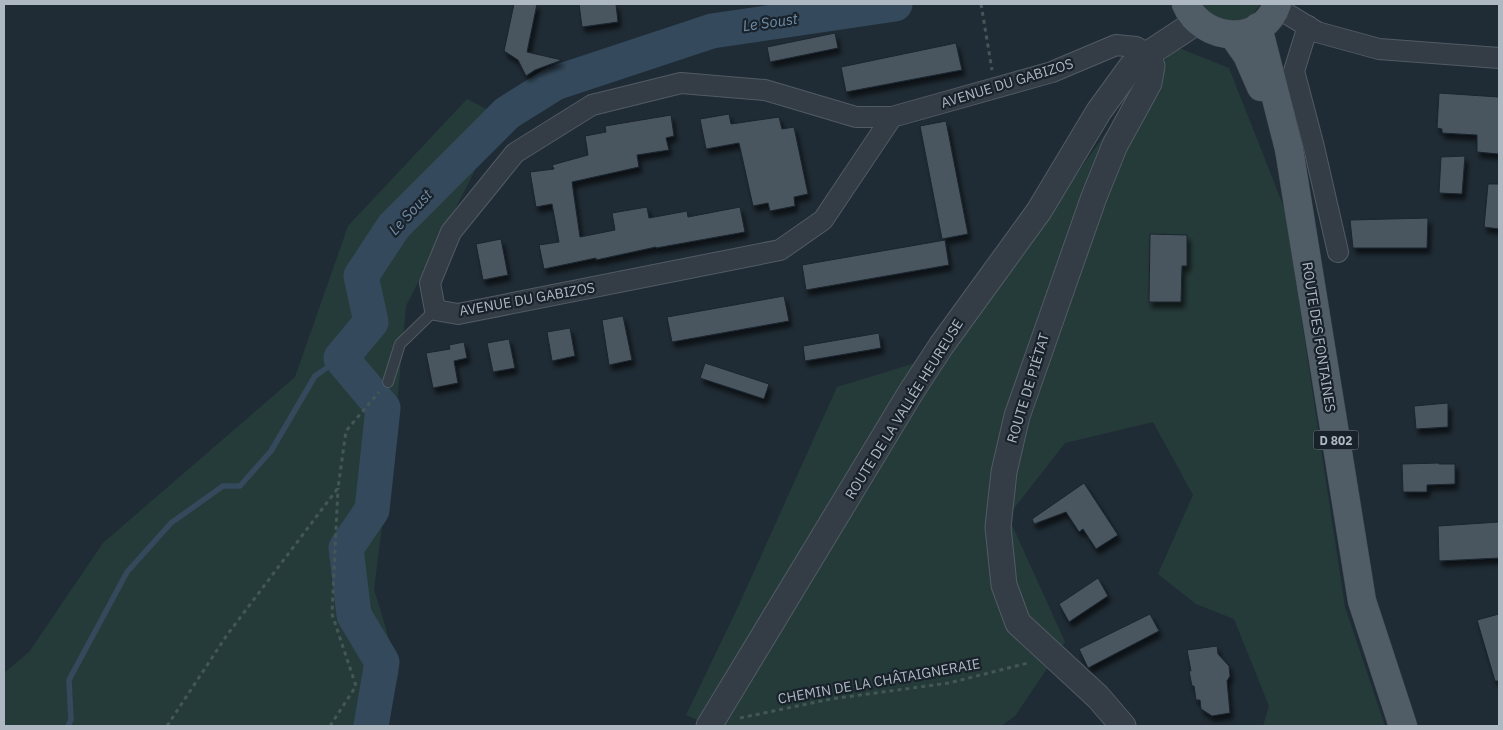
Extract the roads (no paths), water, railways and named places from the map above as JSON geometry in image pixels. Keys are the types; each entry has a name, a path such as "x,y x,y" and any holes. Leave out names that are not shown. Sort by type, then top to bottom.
{"main road":[{"path":"1192,12 1205,27 1218,33 1246,31 1268,19 1276,6"},
{"name":"ROUTE DES FONTAINES","path":"1246,31 1289,150 1362,601 1403,726"}],"street":[{"path":"1276,6 1317,32 1379,49 1499,58"},
{"name":"ROUTE DE LA VALLÉE HEUREUSE","path":"710,725 906,401 941,346 1039,211 1099,111 1131,68 1192,12"},
{"path":"1308,26 1294,71 1338,252"},
{"name":"AVENUE DU GABIZOS","path":"892,116 823,220 780,250 458,314 435,310 430,282 451,232 515,153 592,105 681,82 764,90 856,117 892,116 1052,72 1116,45 1136,48 1148,54"},
{"name":"ROUTE DE PIÉTAT","path":"1124,726 1098,697 1018,623 1004,586 998,527 1004,472 1017,416 1094,197 1115,145 1149,83 1152,66 1148,54"}],"lane":[{"path":"388,382 400,344 435,310"}],"waterway":[{"name":"Le Soust","path":"371,726 382,662 354,615 346,548 372,510 383,408 341,358 371,322 361,276 394,226 507,113 555,83 712,31 895,4"},
{"path":"68,726 71,720 69,680 127,572 171,523 223,486 240,486 271,451 315,376 341,358"}]}
